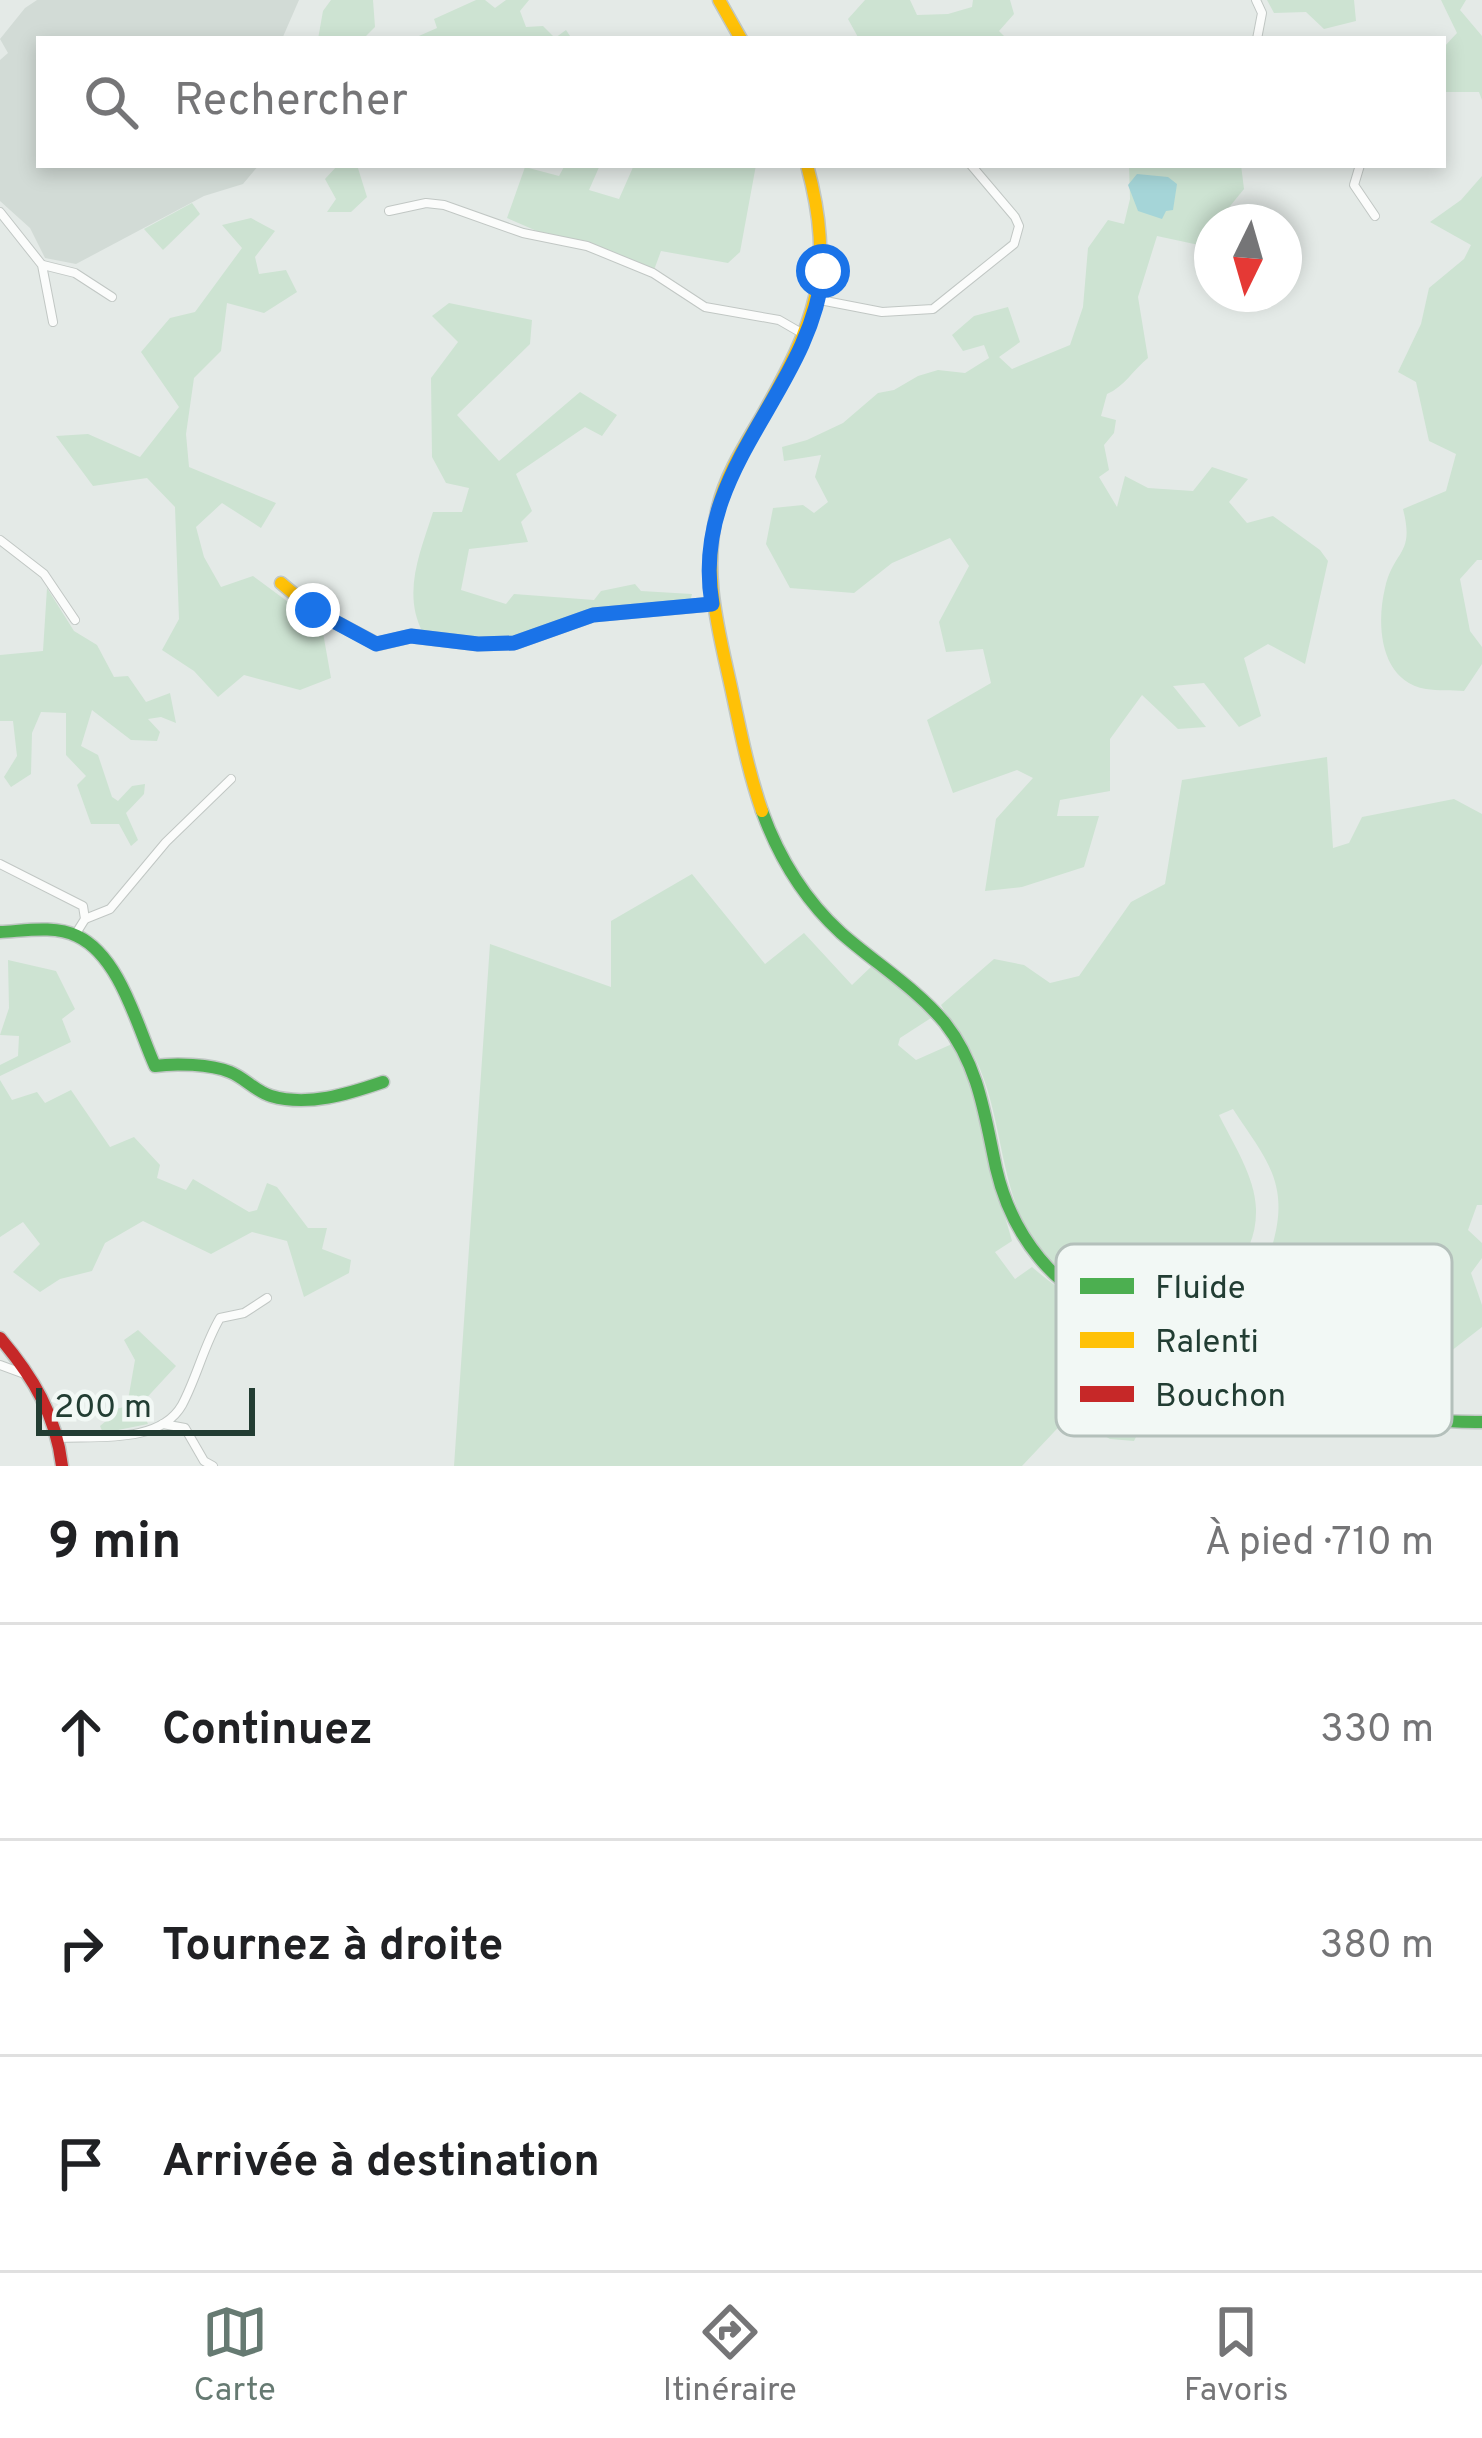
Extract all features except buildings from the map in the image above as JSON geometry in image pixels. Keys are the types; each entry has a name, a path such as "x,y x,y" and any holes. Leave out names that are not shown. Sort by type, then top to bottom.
{"street":[{"path":"719,0 739,36"},
{"path":"1256,0 1262,13 1258,36"},
{"path":"807,168 824,233 820,300 806,336 724,486 712,535 712,604 760,816 778,857 824,916 931,1006 959,1043 986,1107 1010,1213 1032,1253 1056,1275"},
{"path":"820,300 882,312 933,309 1014,244 1019,226 1015,218 973,168"},
{"path":"1359,168 1354,185 1375,216"},
{"path":"389,212 426,203 444,205 523,233 587,246 652,274 705,308 778,320 806,336"},
{"path":"0,212 42,265 53,322"},
{"path":"42,265 75,273 112,297"},
{"path":"0,540 44,574 75,620"},
{"path":"281,583 313,610 376,644 411,636 514,643 593,615 712,604"},
{"path":"75,935 85,919 110,909 166,842 231,779"},
{"path":"0,864 74,900 83,906 85,919"},
{"path":"0,932 75,935 102,959 155,1066 179,1062 193,1070 225,1070 270,1095 292,1098 339,1097 383,1082"},
{"path":"59,1438 128,1435 162,1424 182,1406 220,1318 244,1313 267,1298"},
{"path":"0,1339 32,1376 48,1405 62,1466"},
{"path":"0,1365 32,1376"},
{"path":"1452,1421 1482,1422"},
{"path":"162,1424 185,1427 204,1461 213,1466"}],"shaded area":[{"path":"37,0 299,0 283,36 36,36 36,168 256,168 243,184 204,196 76,264 45,258 30,228 0,201 0,60 8,53 0,39"}],"green space":[{"path":"331,0 373,0 375,27 366,36 319,36 323,11"},
{"path":"476,0 495,8 506,0 529,0 520,11 526,27 543,26 553,36 419,36 437,28 434,19"},
{"path":"865,0 910,0 917,15 948,14 972,7 973,0 1010,0 1014,14 999,31 1004,36 857,36 848,19"},
{"path":"1267,0 1354,0 1356,21 1324,29 1306,12 1274,13"},
{"path":"1441,0 1466,0 1460,10 1482,36 1482,100 1479,92 1446,92 1446,45 1457,33"},
{"path":"335,168 358,168 367,197 351,212 327,212 336,199 325,179"},
{"path":"525,168 559,176 563,168 599,168 589,190 619,199 633,168 755,168 740,252 728,263 661,251 654,270 599,246 539,232 507,218"},
{"path":"1129,168 1241,168 1244,189 1232,204 1194,204 1194,244 1157,236 1138,297 1148,358 1107,394 1101,416 1116,420 1114,433 1104,445 1109,470 1099,477 1117,507 1125,476 1148,488 1193,491 1212,467 1248,479 1229,502 1247,523 1273,516 1328,561 1305,664 1268,644 1244,658 1261,716 1239,727 1204,683 1173,686 1206,727 1178,729 1142,695 1110,739 1110,791 1060,800 1057,816 1099,816 1084,867 1022,887 985,891 996,819 1033,778 1017,770 953,793 927,720 991,683 983,649 946,652 939,622 969,566 950,538 892,563 854,593 790,588 766,544 773,508 803,505 814,513 828,502 815,477 821,455 784,461 782,447 843,423 878,393 938,370 965,373 989,358 984,345 963,351 952,335 974,316 1008,307 1020,342 999,357 1012,369 1070,345 1083,307 1088,248 1108,220 1124,224 1130,199"},
{"path":"1482,176 1482,560 1460,579 1470,631 1482,647 1482,664 1464,691 1431,690 1411,684 1390,663 1382,634 1382,603 1407,536 1403,509 1446,491 1456,454 1429,441 1416,382 1398,372 1421,324 1429,288 1464,259 1471,245 1430,222 1461,200"},
{"path":"192,203 200,214 163,250 144,229"},
{"path":"251,218 275,231 255,257 259,274 286,270 297,292 264,313 227,303 221,351 194,378 186,434 189,467 276,503 261,528 222,503 196,527 204,557 221,587 253,576 322,627 331,678 300,690 244,675 218,697 194,671 162,650 179,619 175,507 147,478 93,486 56,436 88,434 140,457 179,407 141,352 170,318 195,312 242,248 222,225"},
{"path":"449,303 532,320 530,344 457,415 499,461 580,392 617,415 602,436 585,427 516,474 532,511 521,522 528,542 469,549 461,590 506,604 514,594 594,600 601,591 635,584 641,591 692,594 690,602 593,611 513,639 423,633 414,588 423,543 433,512 462,512 469,488 446,483 432,457 431,378 458,342 432,316"},
{"path":"47,588 74,631 97,645 114,677 128,676 146,702 170,693 176,723 161,717 148,719 160,732 157,741 131,740 92,710 81,746 98,755 112,797 118,801 132,786 145,784 144,794 126,813 138,840 131,846 119,824 91,824 77,785 86,776 66,755 66,713 41,712 32,733 31,774 11,787 4,777 17,756 13,721 0,721 0,655 43,651"},
{"path":"1327,757 1333,848 1349,843 1362,817 1454,799 1482,814 1482,1205 1477,1205 1468,1230 1482,1243 1482,1258 1471,1273 1482,1305 1482,1327 1452,1350 1452,1244 1273,1244 1276,1187 1233,1109 1219,1115 1248,1172 1255,1197 1249,1244 1056,1244 1056,1266 1023,1220 980,1069 941,1005 994,959 1024,965 1050,983 1079,976 1131,902 1165,884 1182,780"},
{"path":"692,874 765,964 804,933 852,985 874,964 931,1018 900,1038 898,1045 916,1060 952,1044 968,1073 982,1118 1012,1241 995,1252 1015,1279 1032,1267 1056,1285 1056,1430 1022,1466 454,1466 490,944 611,987 611,921"},
{"path":"8,960 56,971 75,1009 62,1019 71,1042 0,1076 0,1065 18,1056 19,1036 0,1035 9,1008"},
{"path":"0,1080 12,1100 37,1092 45,1103 71,1090 110,1147 134,1137 160,1165 157,1178 186,1190 193,1179 249,1212 257,1210 267,1183 277,1187 308,1228 327,1228 322,1249 351,1260 349,1273 304,1297 287,1241 252,1232 211,1254 143,1221 105,1243 92,1271 60,1279 40,1292 13,1272 40,1244 23,1222 0,1237"},
{"path":"138,1330 176,1366 140,1405 148,1424 103,1433 100,1426 106,1412 127,1406 135,1360 124,1340"},
{"path":"1105,1436 1136,1436 1134,1441"}],"water":[{"path":"1137,174 1168,177 1177,184 1173,210 1166,211 1162,219 1138,211 1128,185"}],"traffic: fast":[{"path":"762,811 776,845 815,906 921,998 957,1039 979,1092 996,1168 1013,1216 1056,1275"},
{"path":"0,932 59,931 92,946 116,975 155,1066 222,1069 265,1094 299,1100 342,1095 383,1082"},
{"path":"1452,1421 1482,1422"}],"traffic: slow":[{"path":"719,0 739,36"},
{"path":"762,811 721,641 711,553 726,483 795,352 815,296 820,237 808,168"},
{"path":"281,583 313,610 377,644 411,636 514,643 593,615 713,604"}],"traffic: jam":[{"path":"0,1338 41,1398 62,1466"}],"route":[{"path":"313,610 376,644 411,636 478,644 514,643 593,615 712,604 712,535 724,486 806,336 820,300 823,271"}]}
